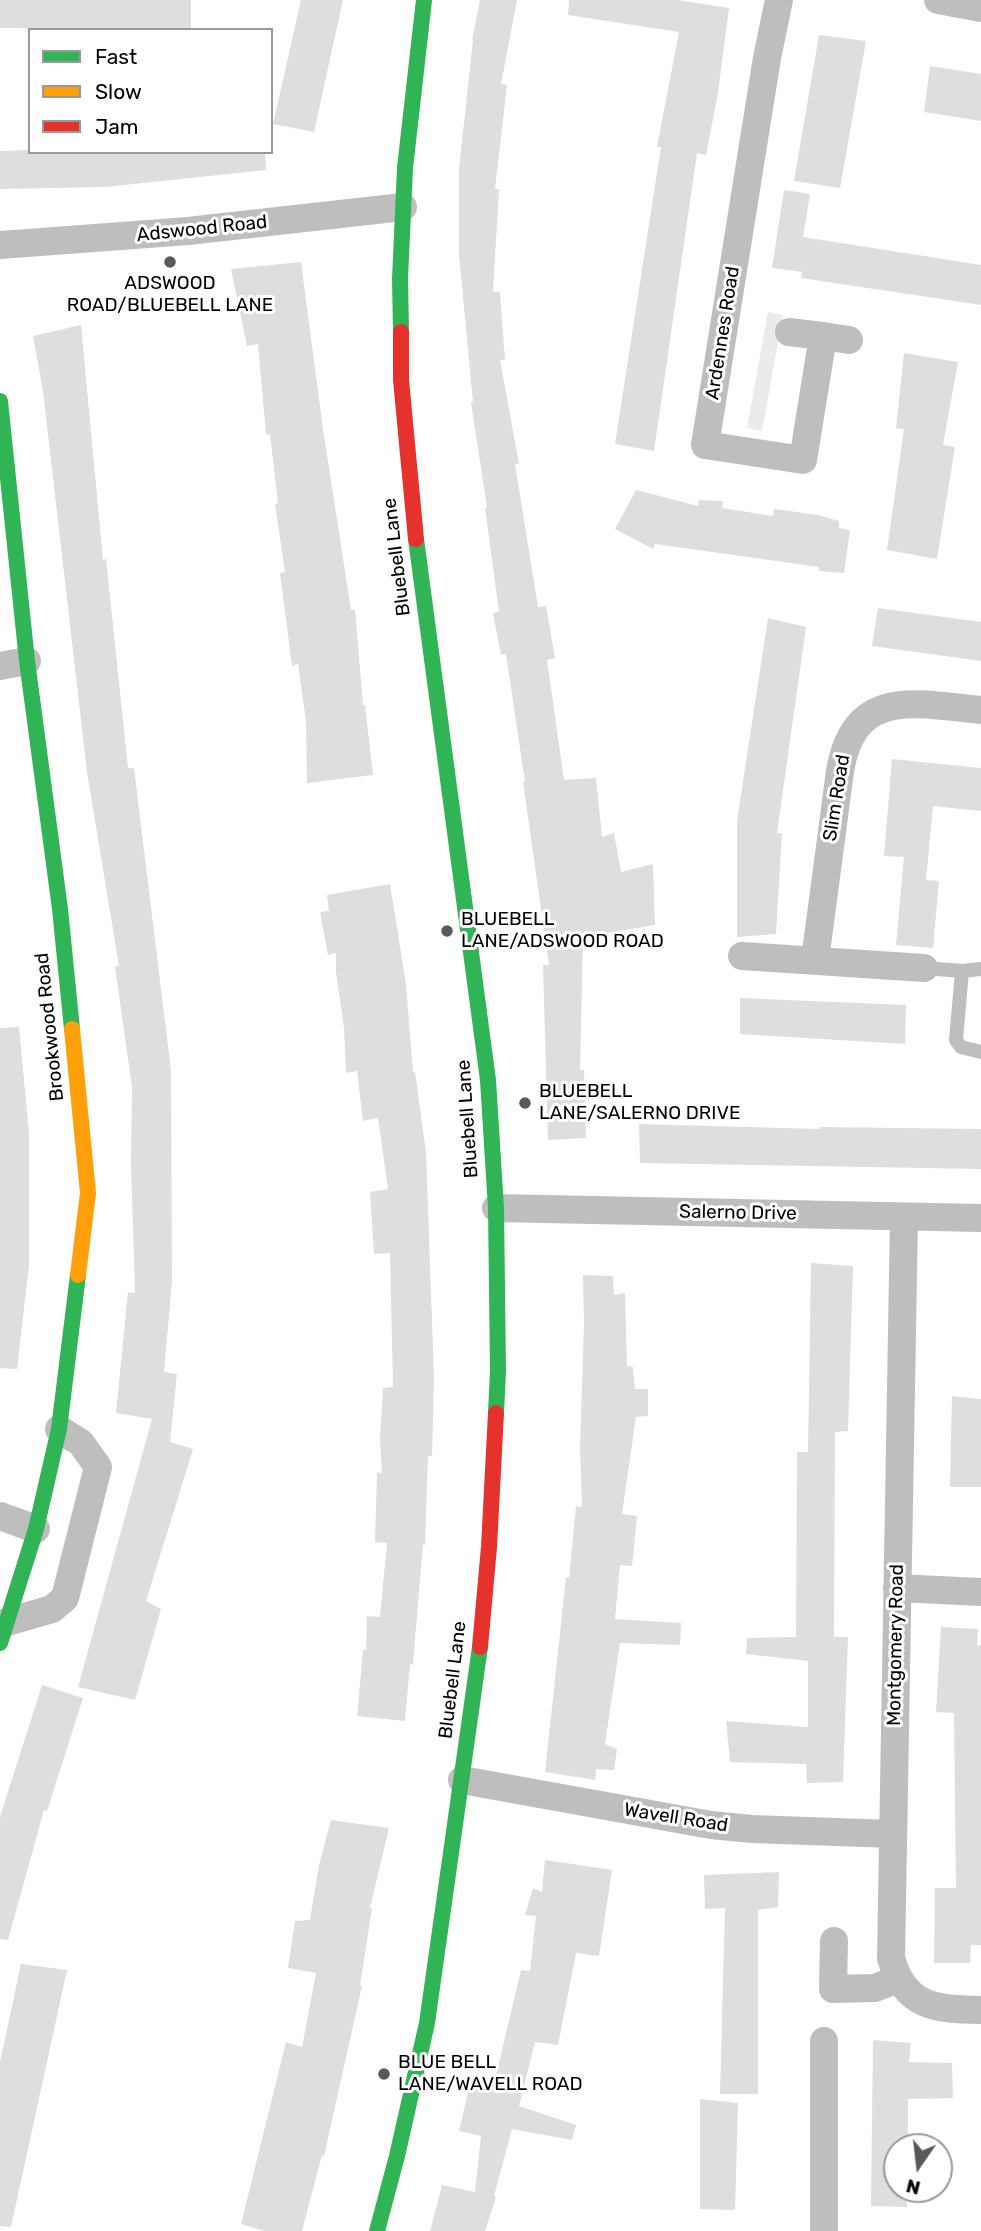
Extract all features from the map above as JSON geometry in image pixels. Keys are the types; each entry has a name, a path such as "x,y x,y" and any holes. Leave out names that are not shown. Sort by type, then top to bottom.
{"street":[{"name":"Bluebell Lane","path":"377,2231 427,2023 481,1633 496,1426 496,1208 488,1080 419,569 407,450 400,337 408,127 424,0"},
{"name":"Ardennes Road","path":"779,0 762,85 705,445 803,460 836,338 789,332"},
{"path":"938,0 973,4"},
{"name":"Adswood Road","path":"0,245 188,231 403,207"},
{"name":"Brookwood Road","path":"0,401 14,663 60,909 88,1193 59,1429 36,1529 3,1632"},
{"name":"Slim Road","path":"815,960 840,771 849,736 872,713 893,705 918,704 981,710"},
{"path":"742,956 924,968"},
{"name":"Salerno Drive","path":"496,1208 981,1218"},
{"name":"Montgomery Road","path":"898,1979 890,1946 904,1217"},
{"path":"3,1632 51,1609 65,1598 98,1467 81,1443 59,1429"},
{"path":"0,1516 36,1529"},
{"path":"897,1588 981,1592"},
{"name":"Wavell Road","path":"461,1780 710,1825 892,1834"},
{"path":"834,1941 833,1989 875,1988 898,1979 911,1994 929,2005 981,2010"},
{"path":"824,2041 824,2231"}],"lane":[{"path":"924,968 962,971 981,969"},
{"path":"962,971 956,1040 961,1047 981,1052"}],"shaded area":[{"path":"768,312 783,315 762,431 747,428"}],"building":[{"path":"0,0 191,0 191,28 0,28"},
{"path":"301,0 343,0 314,132 273,124"},
{"path":"480,0 517,0 501,84 507,85 495,189 499,189 493,292 500,292 505,360 500,360 519,464 515,464 538,607 546,606 555,658 547,660 564,780 596,778 602,837 614,833 621,872 653,864 655,925 583,937 580,1070 584,1070 586,1138 548,1140 543,965 549,965 506,654 501,655 493,613 499,612 471,403 459,255 459,169 472,40"},
{"path":"569,0 677,0 729,8 718,93 706,155 697,153 654,451 615,444 661,147 657,147 679,32 568,15"},
{"path":"819,35 866,41 840,188 794,181"},
{"path":"930,66 981,74 981,121 924,112"},
{"path":"28,150 28,154 265,154 266,170 105,187 0,189 0,151"},
{"path":"784,190 810,194 803,237 981,265 981,305 801,278 802,272 772,268"},
{"path":"301,262 351,610 355,610 363,705 373,775 307,783 306,721 298,664 292,666 280,573 285,572 275,504 278,503 270,434 266,435 258,344 247,346 231,269"},
{"path":"81,325 103,560 106,559 128,768 134,768 171,1071 172,1281 164,1372 177,1374 170,1442 193,1449 146,1601 161,1609 135,1700 78,1687 152,1419 116,1413 128,1292 135,1293 131,1165 132,1087 115,967 119,966 87,772 43,391 33,336"},
{"path":"904,353 958,362 943,445 955,447 937,559 887,550 904,429 896,428"},
{"path":"636,490 698,506 699,500 723,501 722,508 773,516 774,509 839,521 839,528 850,530 844,573 819,571 819,567 655,544 653,549 615,529"},
{"path":"878,608 981,622 981,661 872,646"},
{"path":"768,618 806,627 777,833 782,833 776,934 737,937 737,821"},
{"path":"892,759 981,768 981,811 933,806 926,880 939,881 933,948 896,945 904,857 884,856"},
{"path":"390,884 406,984 413,1072 426,1152 434,1377 432,1456 428,1456 425,1545 423,1544 413,1664 410,1664 405,1721 357,1716 363,1650 366,1650 367,1616 380,1617 387,1543 375,1542 377,1472 382,1473 380,1439 383,1388 393,1387 390,1253 374,1254 370,1192 388,1189 378,1118 363,1121 357,1071 346,1073 336,953 328,955 320,912 329,911 327,895"},
{"path":"740,998 906,1005 905,1044 740,1034"},
{"path":"19,1027 29,1133 29,1265 17,1369 0,1368 0,1028"},
{"path":"639,1124 820,1129 981,1129 981,1169 640,1163"},
{"path":"811,1263 853,1266 848,1431 835,1432 834,1637 848,1637 843,1782 807,1783 806,1764 730,1762 726,1721 808,1727 808,1661 746,1654 747,1638 796,1637 797,1452 808,1452"},
{"path":"583,1275 613,1276 614,1295 625,1293 627,1366 633,1367 635,1389 648,1389 648,1416 636,1417 622,1514 637,1516 632,1566 620,1565 615,1619 681,1623 680,1645 620,1643 605,1744 617,1749 614,1770 596,1769 595,1780 545,1772 566,1577 569,1578 576,1506 582,1507 580,1448"},
{"path":"952,1396 981,1399 981,1487 950,1487"},
{"path":"941,1627 978,1629 977,1646 981,1645 981,1945 971,1945 970,1963 934,1963 935,1888 956,1888 954,1713 936,1712"},
{"path":"42,1685 83,1698 47,1811 44,1810 8,1940 0,1939 0,1817"},
{"path":"331,1820 389,1828 370,1908 362,1986 324,2156 322,2155 302,2231 264,2231 241,2224 286,2042 302,2047 316,1973 288,1968 295,1921 310,1920 319,1865"},
{"path":"545,1860 612,1870 599,1956 576,1953 558,2045 535,2042 519,2106 576,2125 572,2140 512,2129 485,2231 430,2231 442,2185 475,2192 481,2136 459,2131 471,2080 493,2088 521,1970 530,1971 536,1916 525,1915 533,1888 542,1892"},
{"path":"779,1872 778,1907 758,1910 758,2094 720,2094 725,1908 705,1909 704,1875"},
{"path":"21,1964 67,1970 11,2227 0,2226 0,2062"},
{"path":"873,2040 911,2043 909,2062 952,2063 953,2098 908,2099 908,2133 883,2133 883,2203 907,2203 907,2207 871,2206"},
{"path":"700,2099 738,2103 735,2210 700,2209"}],"traffic: fast":[{"path":"401,332 400,279 405,168 424,0"},
{"path":"0,401 27,661 60,909 72,1029"},
{"path":"416,539 488,1080 496,1208 496,1413"},
{"path":"0,1643 36,1529 59,1429 78,1275"},
{"path":"377,2231 427,2023 480,1647"}],"traffic: slow":[{"path":"72,1029 88,1193 78,1275"}],"traffic: jam":[{"path":"401,332 401,380 416,539"},
{"path":"480,1647 489,1547 496,1413"}],"place":[{"name":"ADSWOOD ROAD/BLUEBELL LANE","path":"170,262"},
{"name":"BLUEBELL LANE/ADSWOOD ROAD","path":"447,931"},
{"name":"BLUEBELL LANE/SALERNO DRIVE","path":"525,1103"},
{"name":"BLUE BELL LANE/WAVELL ROAD","path":"384,2074"}]}
